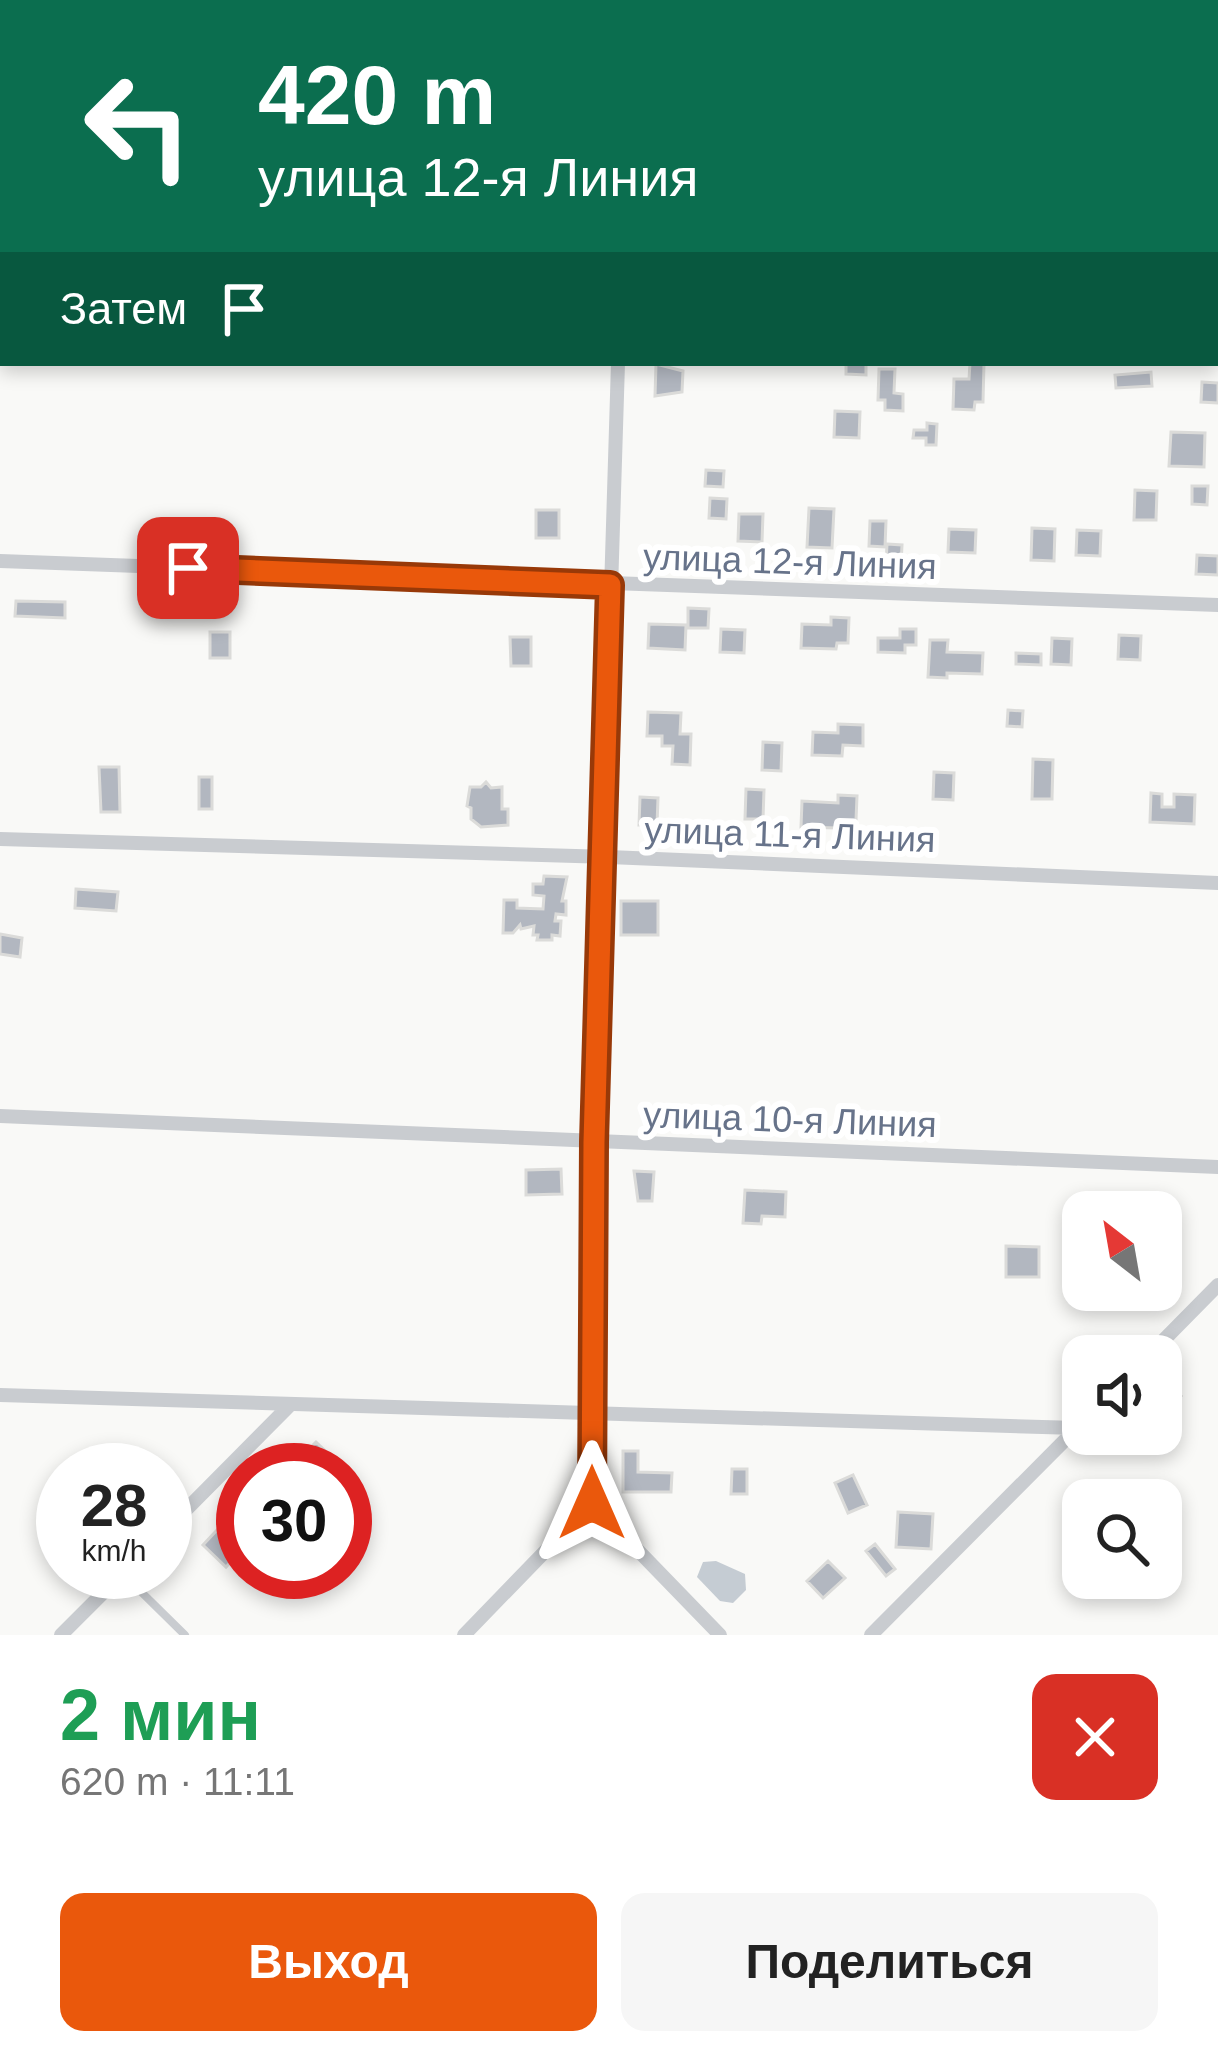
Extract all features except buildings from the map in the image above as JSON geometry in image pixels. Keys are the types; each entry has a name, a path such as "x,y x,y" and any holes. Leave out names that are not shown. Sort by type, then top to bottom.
{"street":[{"path":"618,366 594,1142 592,1503 720,1635"},
{"name":"улица 12-я Линия","path":"0,561 1218,605"},
{"name":"улица 11-я Линия","path":"0,839 602,856 1218,883"},
{"name":"улица 10-я Линия","path":"0,1116 1218,1166"},
{"path":"1169,1335 1218,1285"},
{"path":"0,1395 1062,1424"},
{"path":"192,1504 291,1403"},
{"path":"871,1635 1062,1442"},
{"path":"464,1635 592,1503"},
{"path":"62,1635 97,1599"}],"lane":[{"path":"149,1599 185,1635"}],"shaded area":[{"path":"716,1561 745,1574 746,1590 733,1603 720,1601 697,1577 703,1562"}],"route":[{"path":"188,568 610,585 594,1142 592,1503"}]}
